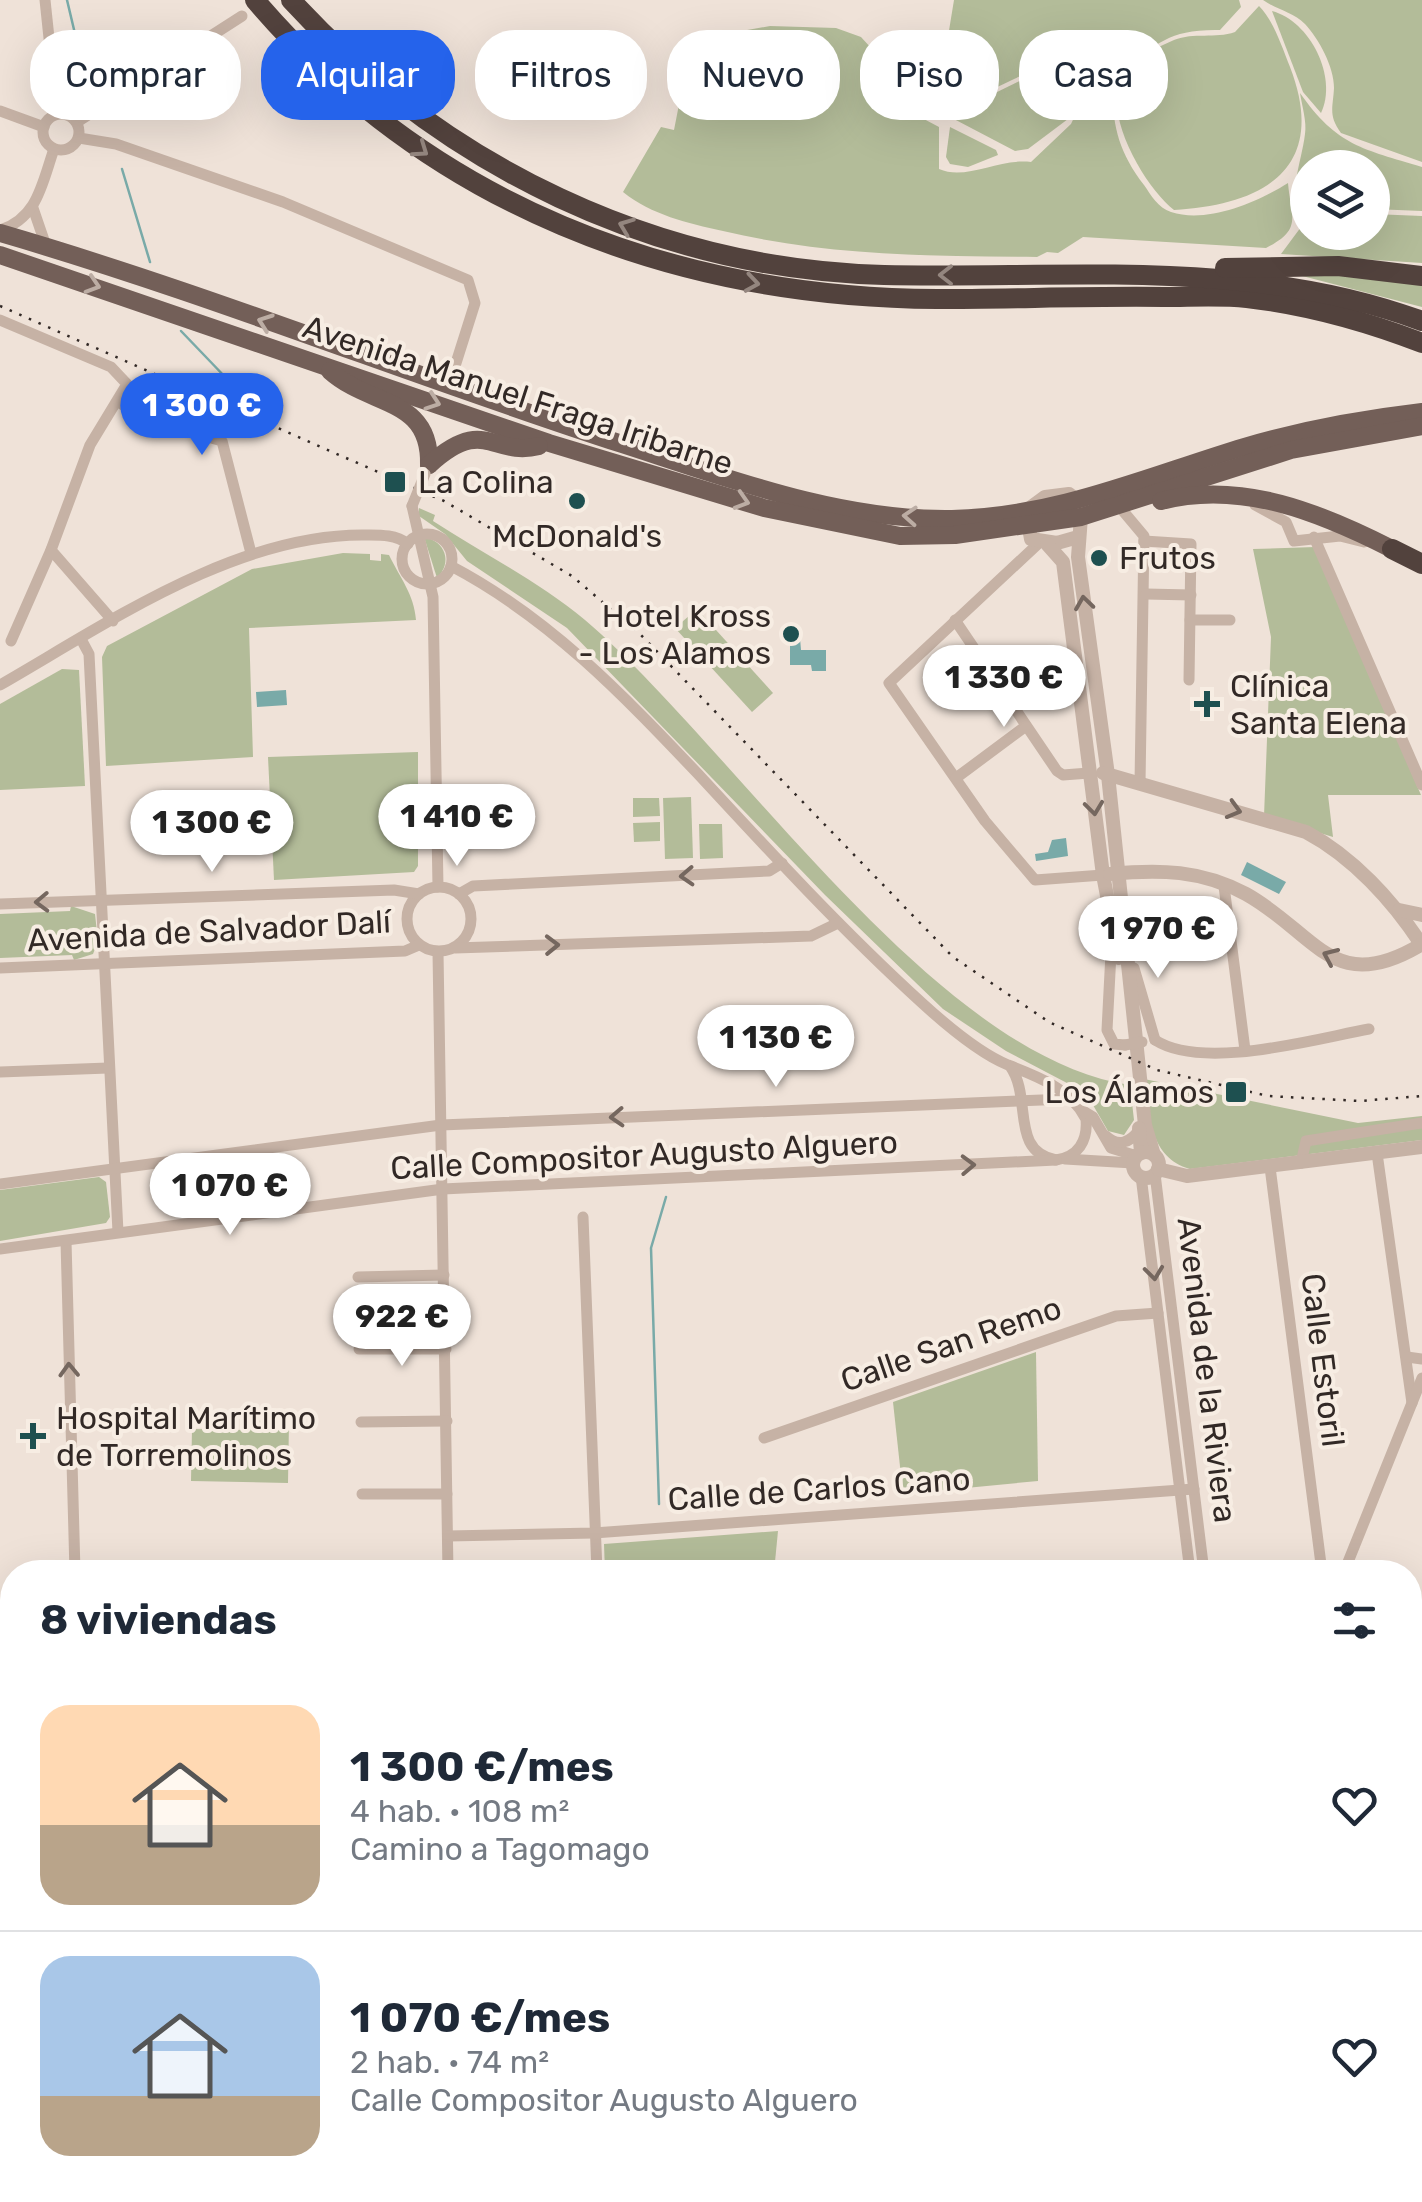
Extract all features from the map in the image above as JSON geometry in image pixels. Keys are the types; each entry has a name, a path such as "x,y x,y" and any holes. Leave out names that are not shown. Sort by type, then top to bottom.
{"highway":[{"path":"292,0 334,46 450,138 566,203 648,235 820,271 1156,274 1287,286 1349,298 1422,322"},
{"path":"249,8 391,128 486,192 566,230 652,260 820,294 936,299 1245,298 1340,315 1422,343"},
{"path":"1156,274 1179,268 1338,266 1422,276"},
{"path":"1392,548 1422,564"}],"main road":[{"name":"Avenida Manuel Fraga Iribarne","path":"0,232 434,383 744,484 905,517 1027,526"},
{"name":"Avenida Manuel Fraga Iribarne","path":"0,254 549,443 829,524 900,536 1027,526"},
{"path":"321,364 346,386 402,408 424,429 443,440 486,438 532,448 549,443"},
{"path":"1027,526 1077,512 1164,473 1288,435 1422,412"},
{"path":"1102,512 1291,450 1422,426"},
{"path":"424,429 430,442 428,469"},
{"path":"428,469 458,442"},
{"path":"1077,512 1123,511 1175,498 1234,496 1309,510 1392,548"}],"street":[{"path":"45,0 48,30"},
{"path":"79,138 77,122 206,41 249,8"},
{"path":"0,110 44,127"},
{"path":"51,120 44,127 45,141 54,149 67,150 79,138"},
{"path":"79,138 116,144 284,202 468,280 474,303 456,363"},
{"path":"0,232 24,219 33,208 54,149"},
{"path":"33,208 46,246"},
{"path":"0,320 111,367 127,384 90,445 52,550 11,641"},
{"path":"118,402 140,418 222,441 251,553"},
{"path":"428,469 412,506 413,540 432,584 438,887"},
{"path":"1234,496 1276,514 1286,522 1294,541 1340,536 1392,548"},
{"path":"1123,511 1144,541 1140,783"},
{"path":"955,620 1057,771 1063,775 1108,775 1306,832 1329,846 1399,910 1421,944 1380,964 1358,966 1311,947 1246,894 1200,875 1166,870 1036,880 956,778 889,683 955,620 1027,526 1077,512"},
{"name":"Avenida de la Riviera","path":"1077,512 1078,557 1108,775 1110,874"},
{"path":"1027,526 1059,556 1068,551 1078,557"},
{"path":"0,684 113,621 251,553 338,534 380,534 413,540 433,535 446,544 451,566 444,578 432,584 417,582 406,572 402,558 413,540"},
{"path":"1314,537 1422,785"},
{"path":"1144,541 1192,544 1190,680"},
{"path":"52,550 113,621"},
{"name":"Avenida de la Riviera","path":"1059,556 1145,1126 1158,1313 1202,1560"},
{"path":"451,566 508,598 561,636 838,924 925,1006 1010,1066 1060,1089 1093,1117 1111,1148 1187,1176 1422,1148"},
{"path":"1146,594 1191,594"},
{"path":"1190,620 1230,620"},
{"path":"80,639 88,654 118,1232"},
{"path":"956,778 1026,726"},
{"path":"459,894 473,886 770,872 782,863"},
{"path":"1224,886 1244,1050"},
{"path":"0,904 394,890 419,894 438,887 459,894 470,912 471,922 454,948"},
{"path":"419,894 406,919 419,945 438,952 454,948 810,936 838,924"},
{"path":"1399,910 1422,915"},
{"path":"1118,933 1148,1041"},
{"path":"1118,933 1107,1030 1114,1044 1148,1041 1170,1050 1244,1050 1370,1030"},
{"name":"Avenida de la Riviera","path":"1118,933 1187,1490 1190,1560"},
{"name":"Avenida de Salvador Dalí","path":"0,968 405,951 419,945"},
{"path":"438,952 448,1560"},
{"path":"1010,1066 1024,1098 1025,1138 1032,1151 1060,1159 1084,1142 1087,1130 1082,1110"},
{"path":"994,1100 1012,1082 1010,1066"},
{"path":"0,1072 108,1068"},
{"path":"1026,1114 1046,1097"},
{"path":"0,1184 441,1125 1068,1099"},
{"path":"1301,1163 1306,1141 1422,1123"},
{"path":"1102,1132 1119,1143 1130,1141 1140,1130"},
{"path":"1377,1153 1412,1403"},
{"name":"Calle Compositor Augusto Alguero","path":"0,1249 443,1189 1060,1159 1146,1164"},
{"name":"Calle Estoril","path":"1270,1167 1320,1560"},
{"path":"583,1216 596,1560"},
{"path":"66,1241 76,1560"},
{"path":"358,1277 444,1275"},
{"name":"Calle San Remo","path":"764,1438 1116,1316 1158,1313"},
{"path":"359,1349 446,1349"},
{"path":"1407,1358 1422,1359"},
{"path":"1349,1560 1422,1378"},
{"path":"361,1422 447,1421"},
{"name":"Calle de Carlos Cano","path":"448,1536 594,1533 1187,1490"},
{"path":"362,1494 448,1494"}],"green space":[{"path":"954,0 1239,0 1241,7 1220,30 1188,32 1168,39 1168,30 1019,30 1019,76 999,86 999,30 949,30"},
{"path":"1263,0 1422,0 1422,162 1341,133 1333,116 1334,88 1329,62 1300,20"},
{"path":"1259,6 1269,19 1300,102 1301,131 1295,150 1290,150 1290,161 1280,175 1261,189 1236,200 1174,210 1137,164 1120,120 1168,120 1168,42 1235,32"},
{"path":"1272,11 1298,26 1317,52 1326,83 1321,113 1303,92"},
{"path":"770,26 836,28 860,37 860,120 926,120 939,127 939,169 960,172 1031,162 1073,120 1115,120 1122,147 1135,172 1162,208 1185,215 1216,213 1247,204 1288,183 1290,228 1266,248 1083,237 1058,253 1047,252 1037,257 879,253 801,245 710,228 634,200 623,192 661,127 674,130 676,120 840,120 840,30 747,30"},
{"path":"1019,81 1019,120 1067,120 1028,149 1015,151 956,120 999,120 999,91"},
{"path":"1300,93 1339,135 1370,150 1301,150 1305,119"},
{"path":"950,127 996,150 998,155 968,167 950,164 946,157"},
{"path":"1390,157 1422,167 1422,211 1390,210"},
{"path":"1390,215 1422,216 1422,263 1281,254 1290,242 1290,250 1390,250"},
{"path":"1283,271 1422,282 1422,307"},
{"path":"419,508 435,515 433,521 530,580 585,620 643,675 840,889 911,959 983,1018 1057,1062 1130,1085 1134,1120 1124,1135 1108,1131 1086,1093 1006,1051 943,1009 825,895 567,628 467,561 445,534 419,516"},
{"path":"424,537 437,543 444,553 445,565 437,578"},
{"path":"1315,547 1421,795 1328,795 1333,837 1264,816 1271,637 1253,549"},
{"path":"343,553 370,554 370,560 381,561 381,554 389,555 409,594 416,620 249,628 253,757 106,766 102,657 107,646 252,569"},
{"path":"697,609 773,693 752,712 675,628"},
{"path":"62,669 79,670 85,786 0,790 0,704"},
{"path":"418,752 418,866 414,872 274,880 268,757"},
{"path":"691,797 693,858 665,859 663,798"},
{"path":"633,798 659,798 660,816 633,817"},
{"path":"660,822 660,841 634,842 633,823"},
{"path":"699,824 722,824 723,858 700,859"},
{"path":"71,906 95,914 98,941 93,954 74,960 72,955 0,958 0,914 70,911"},
{"path":"1144,1079 1358,1123 1422,1116 1422,1140 1190,1169 1176,1163 1159,1145 1150,1121"},
{"path":"99,1177 106,1182 110,1217 106,1223 0,1241 0,1190"},
{"path":"1036,1352 1038,1481 903,1494 893,1402"},
{"path":"249,1420 289,1421 288,1483 191,1481 192,1429 248,1430"},
{"path":"778,1531 775,1560 605,1560 604,1544"}],"water":[{"path":"790,638 800,638 801,650 826,650 826,671 812,671 811,665 790,665"},
{"path":"286,690 287,705 257,707 256,692"},
{"path":"1066,838 1068,856 1036,861 1035,854 1048,852 1052,840"},
{"path":"1247,862 1286,882 1279,894 1241,875"}],"waterway":[{"path":"67,0 74,30"},
{"path":"122,169 150,262"},
{"path":"181,331 228,380"},
{"path":"659,1504 651,1248 666,1197"}],"railway":[{"path":"0,306 444,501 572,576 640,634 953,957 1049,1022 1157,1070 1268,1096 1360,1101 1422,1096"}],"place":[{"name":"La Colina","path":"395,482"},
{"name":"McDonald's","path":"577,501"},
{"name":"Frutos","path":"1099,558"},
{"name":"Hotel Kross - Los Alamos","path":"791,634"},
{"name":"Clínica Santa Elena","path":"1207,704"},
{"name":"Los Álamos","path":"1236,1092"},
{"name":"Hospital Marítimo de Torremolinos","path":"33,1436"}]}
